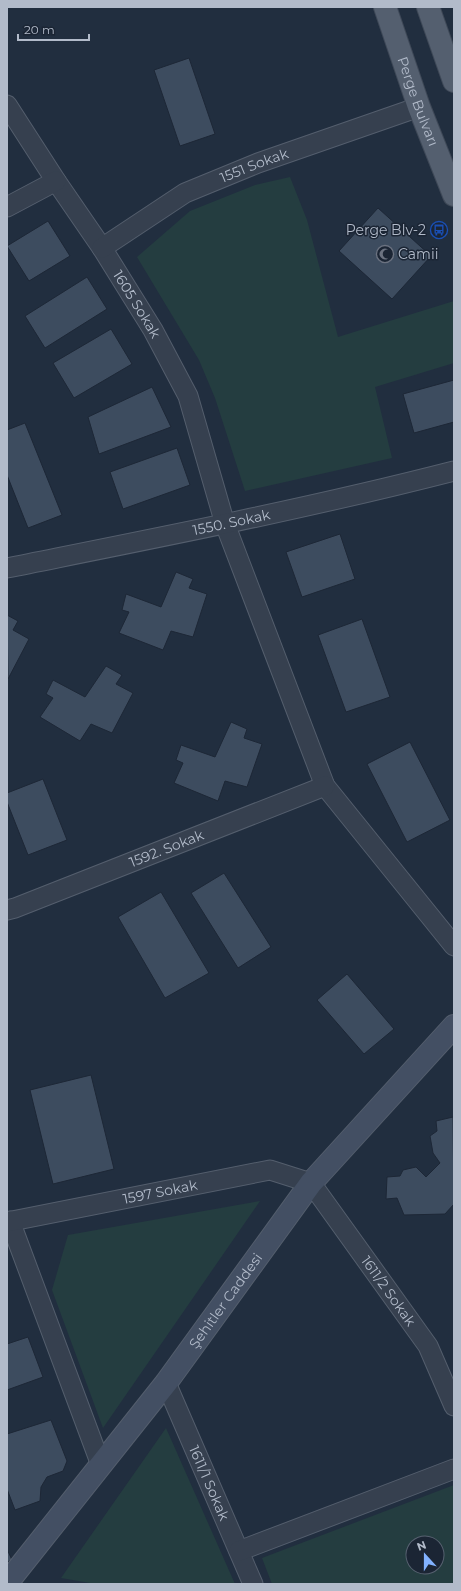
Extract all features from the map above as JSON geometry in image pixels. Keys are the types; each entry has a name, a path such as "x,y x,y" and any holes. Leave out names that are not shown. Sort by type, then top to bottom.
{"main road":[{"name":"Perge Bulvarı","path":"385,7 419,107 454,195"},
{"path":"428,7 454,81"}],"street":[{"name":"1605 Sokak","path":"7,105 56,182 102,248 153,330 188,396 226,524 325,786 454,946"},
{"name":"1551 Sokak","path":"102,248 185,193 258,163 419,107"},
{"path":"7,207 56,182"},
{"name":"1550. Sokak","path":"7,568 226,524 399,485 454,470"},
{"name":"1592. Sokak","path":"7,910 325,786"},
{"name":"Şehitler Caddesi","path":"7,1583 166,1383 312,1183 454,1026"},
{"name":"1597 Sokak","path":"9,1222 270,1170 312,1183"},
{"name":"1611/2 Sokak","path":"312,1183 428,1346 454,1406"},
{"path":"9,1222 101,1465"},
{"name":"1611/1 Sokak","path":"166,1383 253,1584"},
{"path":"239,1551 454,1469"}],"green space":[{"path":"290,177 307,220 338,337 454,301 454,363 375,387 392,458 245,491 215,398 199,360 137,257 190,211 255,185"},
{"path":"260,1201 103,1428 52,1290 68,1235"},
{"path":"166,1428 235,1584 96,1584 61,1578"},
{"path":"454,1485 454,1584 272,1584 262,1558"}],"building":[{"path":"189,58 215,134 180,146 154,70"},
{"name":"Camii","path":"378,208 431,256 392,299 339,251"},
{"path":"48,221 70,256 29,281 7,246"},
{"path":"87,277 107,309 45,348 25,316"},
{"path":"111,329 132,364 74,398 53,363"},
{"path":"454,380 454,422 414,433 403,394"},
{"path":"152,387 171,427 99,454 88,417"},
{"path":"25,423 62,515 28,528 7,475 7,430"},
{"path":"177,448 190,485 123,509 110,472"},
{"path":"340,534 355,579 302,597 286,552"},
{"path":"176,572 193,579 189,588 207,594 193,637 171,631 163,650 119,633 129,612 122,610 126,594 161,607"},
{"path":"7,615 18,621 13,630 29,639 8,679"},
{"path":"362,619 390,697 346,712 318,635"},
{"path":"106,666 122,675 116,684 133,693 112,733 91,724 80,741 40,717 53,698 46,694 53,680 85,697"},
{"path":"231,722 247,729 244,738 262,744 247,787 225,781 218,801 174,783 183,763 176,760 181,745 215,757"},
{"path":"410,742 450,820 407,842 367,764"},
{"path":"43,779 67,840 28,855 7,802 7,793"},
{"path":"224,873 271,947 238,968 191,893"},
{"path":"161,892 209,973 165,998 118,917"},
{"path":"347,974 394,1029 364,1054 317,1000"},
{"path":"91,1075 114,1169 53,1184 30,1090"},
{"path":"453,1117 454,1204 445,1214 404,1215 397,1198 386,1199 387,1177 400,1176 403,1170 416,1167 426,1177 440,1163 433,1153 430,1136 437,1131 436,1121"},
{"path":"28,1337 43,1377 7,1390 7,1344"},
{"path":"51,1420 67,1461 63,1471 47,1477 41,1487 40,1501 15,1510 7,1489 7,1434"},
{"path":"7,1549 12,1560 7,1562"}],"place":[{"name":"Perge Blv-2","path":"439,230"},
{"name":"Camii","path":"385,254"}]}
